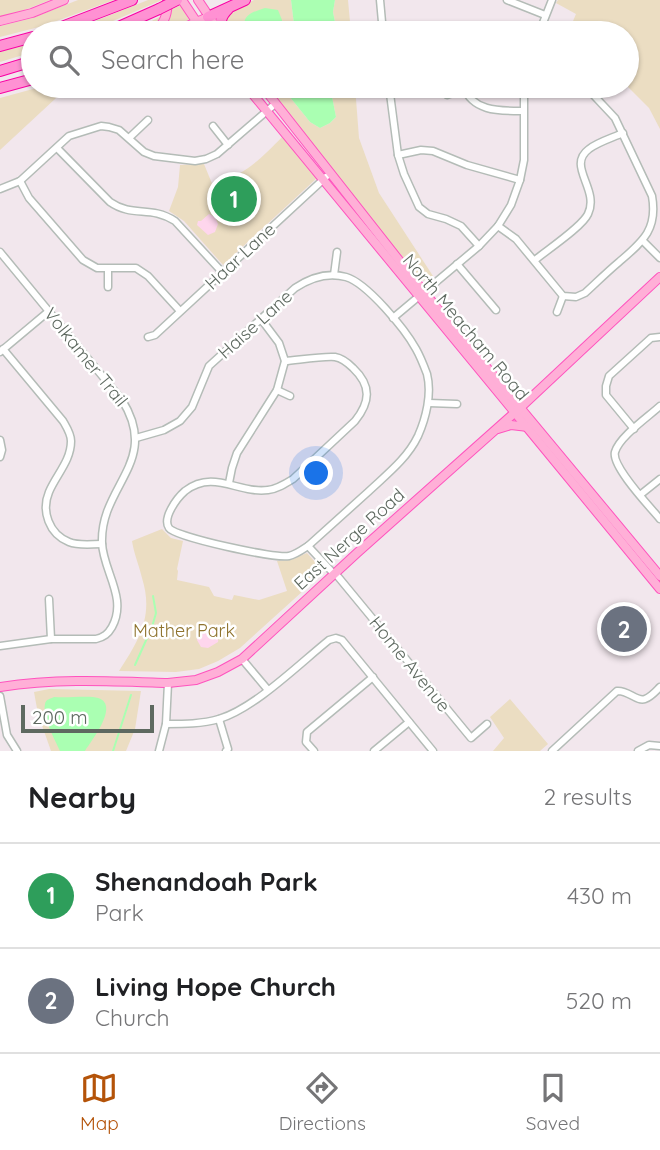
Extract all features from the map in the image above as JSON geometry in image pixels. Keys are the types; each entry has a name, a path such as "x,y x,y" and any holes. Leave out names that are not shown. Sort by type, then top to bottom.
{"highway":[{"path":"80,21 132,0"},
{"path":"132,21 177,0"},
{"path":"208,17 245,0"},
{"path":"220,21 230,7"},
{"path":"0,46 21,40"},
{"path":"0,71 21,65"},
{"path":"0,90 21,84"}],"main road":[{"path":"0,21 32,13 64,0"},
{"path":"164,21 167,0"},
{"path":"198,1 212,21"},
{"path":"184,4 195,21"},
{"path":"198,21 208,17"},
{"name":"North Meacham Road","path":"256,98 327,176"},
{"name":"North Meacham Road","path":"271,98 327,176 422,294 660,576"},
{"name":"East Nerge Road","path":"0,687 78,680 168,683 196,680 242,659 660,277"},
{"name":"North Meacham Road","path":"518,409 528,427 660,589"},
{"path":"495,429 511,425 528,427"}],"street":[{"path":"380,0 382,21"},
{"path":"507,0 545,15"},
{"path":"543,21 552,0"},
{"path":"390,98 398,155 419,207 428,214 461,226 479,246"},
{"path":"470,98 491,111 523,111"},
{"path":"393,318 479,246 498,226 511,205 524,160 524,98"},
{"path":"563,296 585,293 643,241 653,222 655,210 652,196 615,118 597,98"},
{"path":"0,189 20,181 69,136 101,126 119,130 144,152 154,156 195,161 206,159 217,154 275,104"},
{"path":"129,138 148,120"},
{"path":"213,126 228,145"},
{"path":"535,260 588,215 591,194 580,169 582,157 589,149 623,133"},
{"path":"57,148 119,208 149,211 166,215 175,221 222,272"},
{"path":"398,155 421,150 433,151 467,165 520,180"},
{"name":"Haar Lane","path":"148,337 155,335 327,176"},
{"path":"20,181 29,198 83,260 97,268 136,268 148,276 180,311"},
{"path":"498,226 516,239 563,296"},
{"path":"643,241 660,258"},
{"name":"Volkamer Trail","path":"0,252 122,400 130,412 136,438"},
{"path":"285,361 336,357 351,366 368,388 363,412 293,479 281,486 268,490 253,489 211,481 188,489 180,495 167,519 168,527 174,533 280,556 291,556 308,546 402,461 418,437 429,402 427,375 416,349 393,318 364,287 348,278 334,275 337,252"},
{"path":"457,264 496,310"},
{"path":"108,269 108,287"},
{"name":"Haise Lane","path":"136,438 164,430 180,421 192,407 209,366 295,288 305,281 334,275"},
{"path":"557,312 563,296"},
{"path":"50,312 2,351 64,421 68,429 70,450 48,493 45,506 52,528 70,542 102,544"},
{"path":"229,483 237,453 277,390 285,361 279,343 261,319"},
{"path":"634,429 606,395 606,386 609,376 651,338 660,337"},
{"path":"336,357 337,348"},
{"path":"277,390 290,397"},
{"path":"429,402 457,404"},
{"path":"660,406 618,445 614,457 620,470 660,519"},
{"path":"0,646 51,639 96,639 109,633 118,611 117,597 102,544 103,528 106,512 135,454 136,438"},
{"path":"0,440 0,457"},
{"path":"640,495 660,479"},
{"name":"Home Avenue","path":"308,546 471,738 487,724"},
{"path":"49,599 51,639"},
{"path":"166,724 190,724 219,719 242,709 329,640 336,638 342,640 433,751"},
{"path":"242,659 268,690"},
{"path":"314,751 306,741 307,732 373,677"},
{"path":"159,751 166,724 168,683"},
{"path":"552,751 617,691 624,690 639,699 645,699 660,687"},
{"path":"0,696 3,727 17,751"},
{"path":"219,719 228,749 226,751"},
{"path":"374,751 409,722"},
{"path":"638,751 646,746 660,746"}],"green space":[{"path":"0,0 50,0 0,17"},
{"path":"78,0 114,0 57,21 21,21 21,32 0,37 0,26 32,18"},
{"path":"148,0 162,0 113,21 95,21"},
{"path":"254,0 291,0 294,21 225,21 231,11"},
{"path":"335,0 348,0 350,21 335,21"},
{"path":"558,0 660,0 660,129 649,108 639,98 639,21 573,21 576,14 556,3"},
{"path":"181,5 189,20 166,21 170,10"},
{"path":"21,46 21,56 0,62 0,52"},
{"path":"21,92 21,98 56,98 0,150 0,98"},
{"path":"275,98 291,98 310,122 320,128 336,117 332,98 356,98 359,138 379,193 433,276 422,281"},
{"path":"283,136 317,178 223,265 184,221 169,211 178,187 180,165 204,164 213,186 251,166"},
{"name":"Mather Park","path":"162,529 171,538 183,541 177,580 209,587 214,596 232,600 234,595 259,600 287,591 277,561 291,560 307,553 324,572 240,648 218,661 199,669 176,672 119,671 133,649 145,616 145,592 132,541"},
{"path":"49,689 141,691 135,729 126,751 51,751 38,714 34,692"},
{"path":"510,699 548,744 540,751 493,751 504,738 490,717"}],"sand":[{"path":"209,214 215,217 218,224 215,232 208,235 197,225 198,221"},
{"path":"204,627 214,629 219,634 218,642 208,648 201,647 197,640 197,633"}],"shaded area":[{"path":"291,0 335,0 335,21 294,21"},
{"path":"265,8 278,10 282,21 244,21 255,11"},
{"path":"291,98 332,98 336,117 320,128 310,122"},
{"path":"54,697 93,697 102,700 106,705 106,713 99,730 85,751 60,751 45,715 46,701"}],"waterway":[{"path":"135,665 156,613 153,596"},
{"path":"113,751 131,695"}],"place":[{"name":"Shenandoah Park","path":"234,199"},
{"name":"Living Hope Church","path":"624,629"}]}
